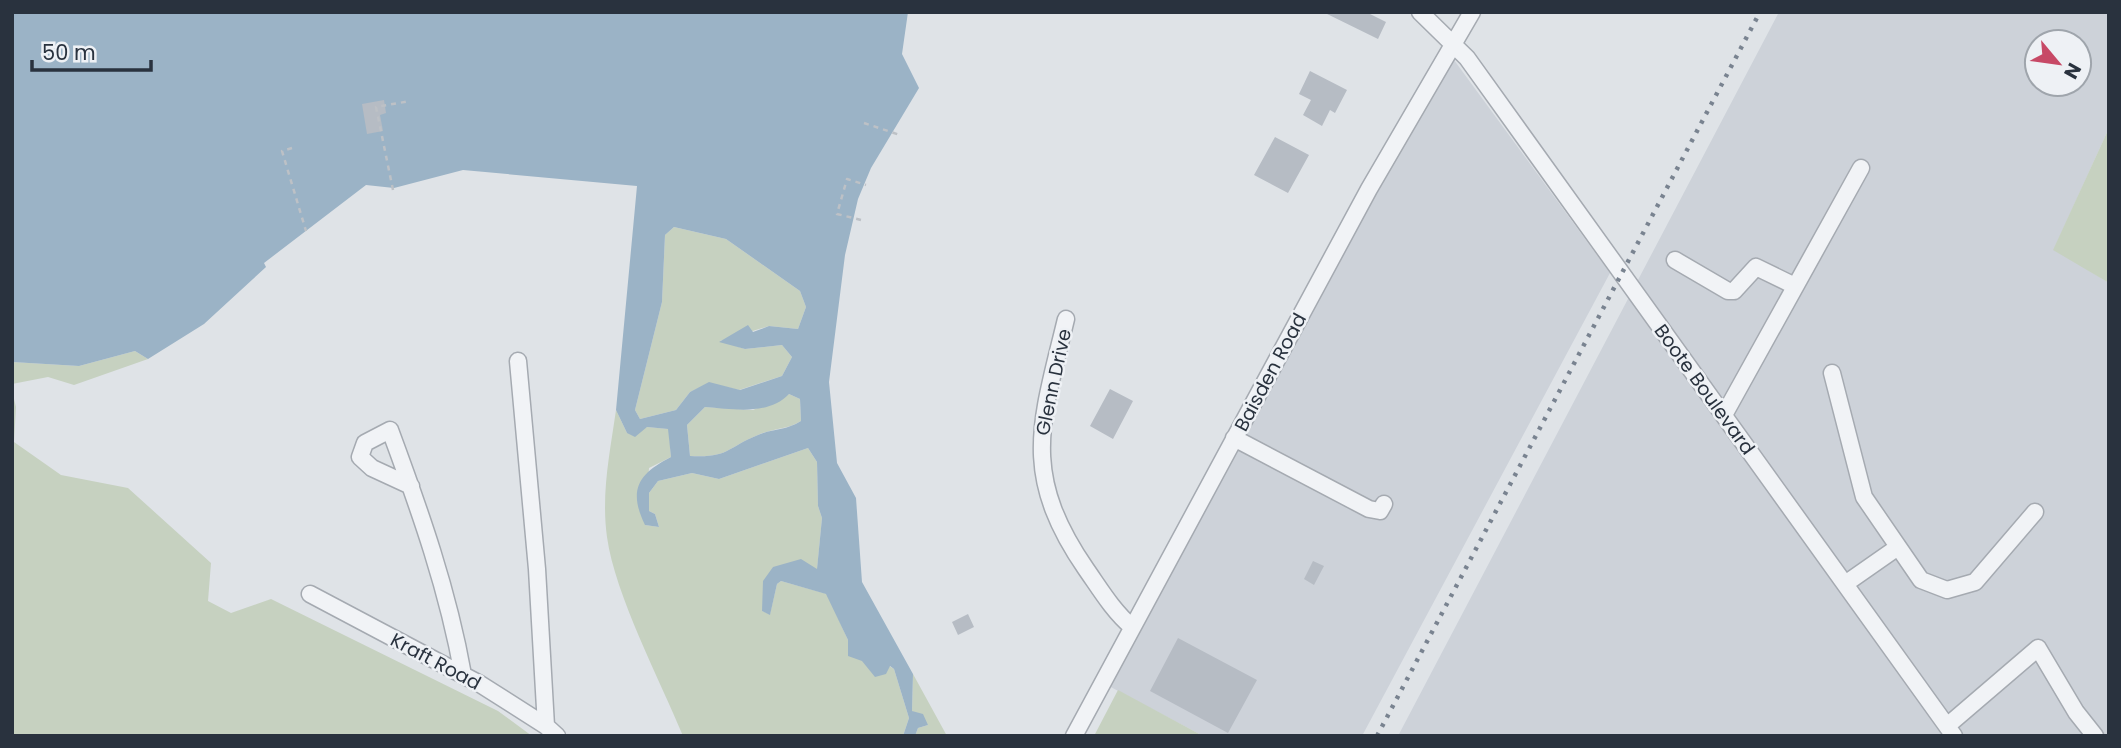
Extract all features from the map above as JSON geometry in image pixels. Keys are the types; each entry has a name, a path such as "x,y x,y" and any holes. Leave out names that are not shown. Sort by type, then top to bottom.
{"street":[{"name":"Boote Boulevard","path":"1420,12 1467,58 1952,733"},
{"name":"Baisden Road","path":"1074,736 1369,188 1472,12"},
{"path":"1724,415 1861,168"},
{"path":"1675,260 1728,291 1734,291 1756,267 1796,286"},
{"name":"Glenn Drive","path":"1066,319 1042,419 1040,462 1044,482 1052,510 1075,552 1118,615 1132,627"},
{"path":"518,361 551,731"},
{"path":"1832,373 1864,497 1921,580 1947,590 1975,582 2035,512"},
{"path":"1234,438 1369,509 1380,511 1384,505"},
{"path":"411,486 438,563 463,675"},
{"path":"1845,584 1898,547"},
{"name":"Kraft Road","path":"310,594 463,675 551,731"},
{"path":"1952,733 2039,648 2076,712 2095,736"}],"path":[{"path":"393,190 376,107 410,101"},
{"path":"864,122 900,135"},
{"path":"292,148 282,151 306,231"},
{"path":"861,220 837,214 847,179 866,185"}],"shaded area":[{"path":"1779,12 2109,12 2109,128 2054,249 2109,283 2109,736 1398,736"},
{"path":"1454,60 1610,273 1362,736 1203,736 1107,685 1394,159"}],"green space":[{"path":"2109,128 2109,283 2053,250"},
{"path":"674,227 726,239 800,291 806,307 798,329 769,326 720,341 745,349 782,345 792,357 782,376 739,390 709,383 690,392 676,410 640,419 635,410 662,302 665,235"},
{"path":"135,351 148,359 74,385 48,377 12,384 12,362 79,366"},
{"path":"12,391 16,407 14,442 61,475 128,488 211,563 208,601 231,613 271,599 498,711 532,736 12,736"},
{"path":"789,394 800,399 801,421 764,433 720,454 690,456 687,425 705,407 753,410"},
{"path":"616,410 627,433 647,427 669,429 671,457 649,468 645,525 659,527 655,514 649,511 649,493 658,481 692,473 719,479 808,448 817,462 818,506 822,518 817,570 773,567 762,611 770,614 777,584 781,581 827,594 848,640 894,669 909,718 903,736 683,736 628,611 607,537 607,473"},
{"path":"913,674 947,736 915,736 918,728 928,725 912,711"},
{"path":"1118,690 1203,736 1094,736"}],"water":[{"path":"12,12 908,12 902,54 919,88 871,168 858,199 845,255 829,382 837,463 856,498 862,582 913,674 912,711 923,714 928,725 918,728 915,736 903,736 909,718 894,669 890,666 886,674 875,677 862,661 848,656 848,640 826,594 781,581 777,584 770,615 762,611 763,581 773,567 801,559 817,569 822,518 818,506 817,462 808,448 719,479 692,473 658,481 649,493 649,511 655,514 659,527 645,525 637,502 639,484 651,470 671,457 668,429 647,427 635,437 627,433 616,410 637,186 463,170 394,188 366,185 264,263 266,267 204,324 148,359 135,351 79,366 12,362","holes":["674,227 726,239 800,291 806,307 798,329 769,326 753,332 748,325 719,342 745,349 782,345 792,357 782,376 740,390 709,382 690,392 676,410 640,419 635,410 662,302 665,235","789,394 800,399 801,421 758,435 720,454 690,456 687,425 705,407 738,410 761,408 771,406"]}],"building":[{"path":"1323,12 1366,12 1386,22 1378,39"},
{"path":"1310,71 1347,90 1335,113 1330,110 1322,126 1303,115 1311,100 1299,94"},
{"path":"384,100 386,113 380,115 383,131 367,134 362,104"},
{"path":"1275,137 1309,155 1288,193 1254,175"},
{"path":"1110,389 1133,401 1113,439 1090,426"},
{"path":"1313,561 1324,566 1314,585 1304,579"},
{"path":"968,614 974,627 958,635 952,622"},
{"path":"1178,638 1257,680 1228,733 1150,691"}],"railway":[{"path":"1377,736 1760,12"}]}
